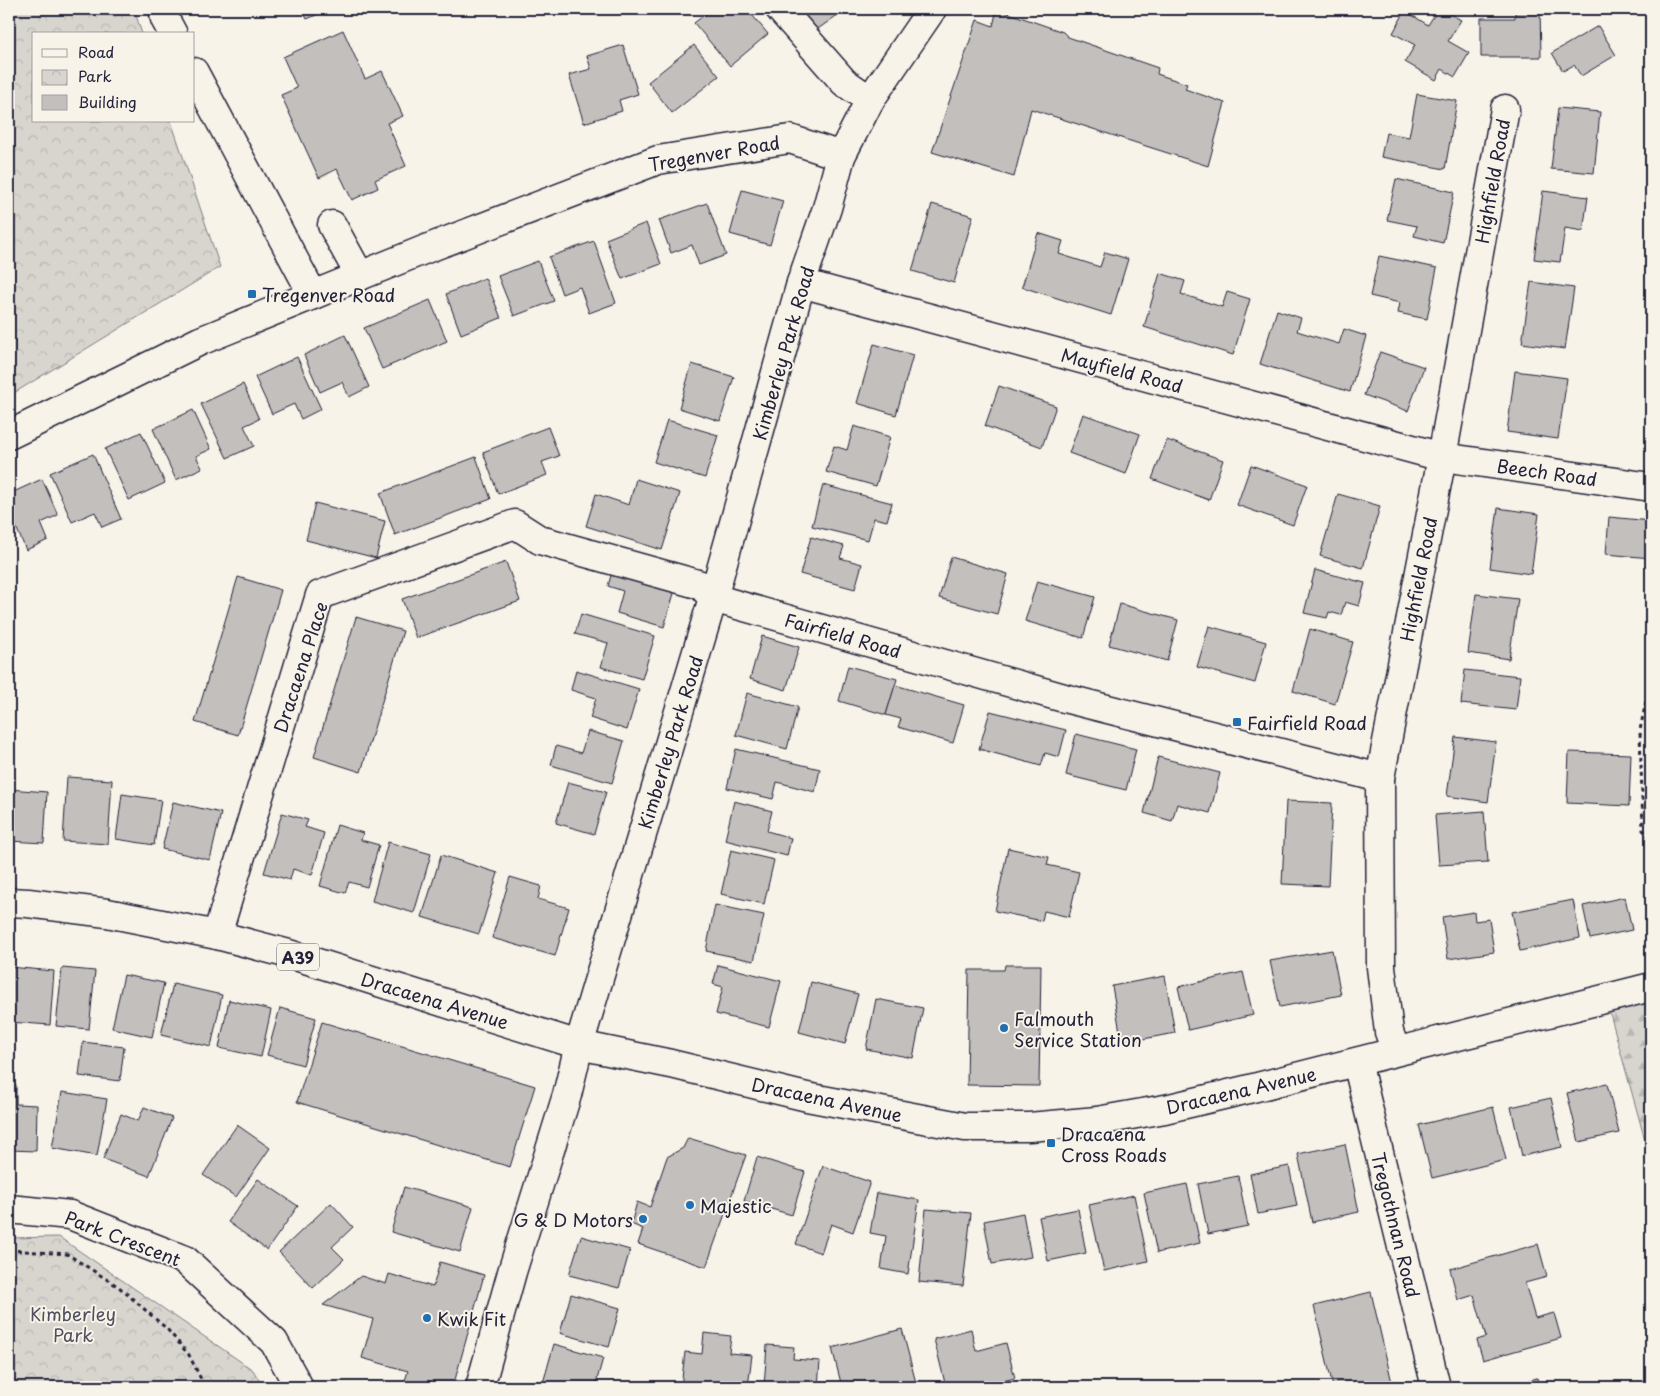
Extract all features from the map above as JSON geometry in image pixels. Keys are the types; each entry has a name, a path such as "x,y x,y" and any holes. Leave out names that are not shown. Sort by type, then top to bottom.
{"street":[{"path":"163,9 165,19 172,32"},
{"path":"780,9 844,82 870,100"},
{"name":"Kimberley Park Road","path":"480,1387 512,1272 568,1095 579,1045 713,598 801,283 827,208 841,156 870,100 932,9"},
{"path":"195,74 313,295"},
{"name":"Highfield Road","path":"1396,1051 1389,1032 1381,967 1380,778 1442,457 1505,109"},
{"name":"Tregenver Road","path":"9,435 200,341 426,249 658,160 790,139 841,156"},
{"path":"332,225 360,276"},
{"name":"Mayfield Road","path":"801,283 1442,457"},
{"name":"Beech Road","path":"1442,457 1651,487"},
{"name":"Fairfield Road","path":"515,524 540,540 701,586 713,598 1064,698 1380,778"},
{"name":"Dracaena Place","path":"217,935 320,595 515,524"},
{"name":"Dracaena Avenue","path":"9,902 107,913 217,935 298,957 579,1045 671,1064 807,1097 965,1127 1029,1127 1097,1122 1245,1090 1651,987"},
{"name":"Tregothnan Road","path":"1357,1062 1436,1387"},
{"name":"Park Crescent","path":"9,1209 70,1215 185,1260 274,1342 299,1387"}],"path":[{"path":"1651,678 1640,730 1643,830 1651,839"},
{"path":"9,1250 67,1254 119,1287 172,1336 189,1356 205,1387"}],"green space":[{"path":"9,9 134,9 141,32 32,32 32,122 171,122 220,267 9,396"},
{"path":"1651,996 1651,1150 1648,1151 1609,1010"},
{"name":"Kimberley Park","path":"59,1237 253,1370 263,1387 9,1387 9,1238"}],"building":[{"path":"302,9 330,9 307,19"},
{"path":"712,9 747,9 768,34 730,66 694,23"},
{"path":"798,9 846,9 815,31"},
{"path":"997,9 1063,32 1068,37 1158,68 1157,74 1187,84 1185,89 1225,103 1208,166 1031,109 1014,177 932,152 977,20 993,26"},
{"path":"1438,9 1461,20 1448,41 1469,53 1455,77 1442,69 1436,80 1405,62 1415,45 1393,33 1405,11 1428,25"},
{"path":"1515,9 1540,9 1541,57 1481,57 1481,18 1515,18"},
{"path":"1598,26 1616,55 1581,76 1574,65 1563,71 1552,53"},
{"path":"343,30 365,79 382,71 403,116 387,123 406,166 375,180 378,188 352,200 337,169 319,178 281,95 297,88 283,57"},
{"path":"623,45 638,94 619,100 622,111 584,123 569,75 591,69 587,56"},
{"path":"694,45 719,76 672,113 648,82"},
{"path":"1417,94 1457,101 1445,169 1381,157 1386,133 1409,137"},
{"path":"1558,108 1600,112 1594,173 1551,169"},
{"path":"1396,179 1454,192 1443,243 1414,236 1417,226 1387,220"},
{"path":"742,190 783,201 770,245 730,234"},
{"path":"1543,191 1588,197 1583,231 1565,228 1560,262 1534,259"},
{"path":"707,203 726,255 699,265 692,245 671,253 659,220"},
{"path":"932,204 973,216 954,283 912,271"},
{"path":"646,223 661,264 622,279 606,239"},
{"path":"1038,233 1063,241 1059,254 1100,267 1105,252 1128,259 1111,315 1022,287"},
{"path":"594,241 616,303 589,313 580,287 562,294 549,257"},
{"path":"1379,256 1437,268 1427,319 1398,313 1400,303 1370,296"},
{"path":"538,261 554,301 514,316 498,276"},
{"path":"1160,273 1185,281 1181,294 1222,307 1227,292 1250,299 1233,355 1144,327"},
{"path":"485,278 501,318 461,334 446,294"},
{"path":"1531,282 1574,288 1565,349 1522,343"},
{"path":"430,300 447,341 382,369 364,328"},
{"path":"1277,310 1301,318 1297,331 1339,344 1344,329 1366,336 1350,392 1260,364"},
{"path":"345,335 369,387 349,397 342,382 320,392 304,355"},
{"path":"874,344 913,355 896,415 857,403"},
{"path":"1380,352 1424,367 1408,411 1364,395"},
{"path":"297,357 321,409 301,419 294,404 272,414 255,377"},
{"path":"692,364 734,377 720,421 679,408"},
{"path":"1515,371 1567,378 1558,439 1507,432"},
{"path":"243,384 259,419 244,426 254,446 227,458 201,404"},
{"path":"999,386 1056,406 1042,447 985,426"},
{"path":"193,410 211,449 196,456 202,468 176,480 153,429"},
{"path":"1083,414 1140,434 1126,474 1069,453"},
{"path":"667,420 718,435 705,478 654,462"},
{"path":"854,426 890,437 876,486 826,472 834,446 847,450"},
{"path":"548,427 559,456 542,462 547,475 498,494 483,452"},
{"path":"141,432 165,483 129,500 105,449"},
{"path":"1167,440 1223,460 1209,500 1152,479"},
{"path":"93,454 121,519 102,527 95,512 72,522 50,473"},
{"path":"476,457 491,499 395,535 380,493"},
{"path":"1251,465 1307,485 1293,525 1237,505"},
{"path":"42,479 58,515 41,523 48,540 26,550 9,511 9,494"},
{"path":"636,479 680,493 662,550 586,526 596,494 629,505"},
{"path":"823,485 892,503 887,521 874,518 868,540 812,526"},
{"path":"1338,494 1380,506 1363,568 1320,556"},
{"path":"315,503 385,521 376,558 306,540"},
{"path":"1498,508 1539,514 1531,574 1490,568"},
{"path":"1609,517 1651,521 1651,558 1606,554"},
{"path":"811,537 844,546 840,558 862,564 855,589 800,574"},
{"path":"951,557 1008,574 997,614 939,598"},
{"path":"506,562 520,601 416,638 402,599"},
{"path":"1315,570 1365,583 1359,606 1345,602 1341,615 1329,612 1327,618 1304,613"},
{"path":"612,572 675,590 664,627 617,613 623,591 608,586"},
{"path":"238,577 281,590 238,735 195,722"},
{"path":"1037,581 1095,597 1083,638 1025,621"},
{"path":"1476,594 1518,599 1509,659 1468,653"},
{"path":"1120,604 1178,620 1167,661 1109,645"},
{"path":"581,614 655,636 642,679 601,667 608,643 575,634"},
{"path":"356,617 403,631 361,772 314,757"},
{"path":"1209,626 1266,642 1255,683 1197,667"},
{"path":"1310,629 1353,642 1335,704 1293,691"},
{"path":"762,636 799,647 786,690 750,679"},
{"path":"848,666 897,679 886,715 839,701"},
{"path":"576,670 639,689 627,730 590,718 596,698 571,690"},
{"path":"1465,670 1520,676 1516,710 1461,704"},
{"path":"895,685 964,705 953,743 898,727 901,719 886,715"},
{"path":"747,693 798,707 787,749 736,735"},
{"path":"990,711 1066,730 1059,757 1045,753 1041,766 979,749"},
{"path":"588,731 624,741 612,783 551,765 556,746 581,753"},
{"path":"1076,734 1136,749 1126,790 1066,775"},
{"path":"1455,737 1496,742 1488,802 1447,796"},
{"path":"736,749 820,769 815,792 777,782 773,799 727,788"},
{"path":"1569,752 1631,754 1629,806 1567,803"},
{"path":"1158,757 1220,773 1210,813 1177,804 1172,821 1144,813"},
{"path":"67,777 112,780 108,844 63,841"},
{"path":"568,782 606,792 594,834 556,823"},
{"path":"9,789 47,792 44,843 9,841"},
{"path":"122,794 161,800 154,845 116,839"},
{"path":"734,801 772,811 767,831 791,838 787,856 725,840"},
{"path":"1286,801 1332,803 1328,886 1282,884"},
{"path":"173,802 221,813 210,860 162,849"},
{"path":"1484,811 1488,862 1439,865 1435,815"},
{"path":"282,813 308,820 305,827 324,833 312,875 293,869 290,880 264,873"},
{"path":"337,825 363,833 361,840 379,845 367,887 349,882 345,893 320,886"},
{"path":"388,842 431,854 414,913 372,901"},
{"path":"1008,848 1049,857 1047,865 1079,872 1069,917 1044,911 1042,921 995,911"},
{"path":"731,850 774,860 764,904 721,894"},
{"path":"441,855 498,873 479,934 422,917"},
{"path":"510,877 541,886 538,899 569,908 555,956 492,938"},
{"path":"1625,897 1632,930 1590,939 1583,906"},
{"path":"1573,900 1580,938 1520,951 1512,912"},
{"path":"715,905 764,915 754,961 706,951"},
{"path":"1474,912 1475,921 1489,919 1494,952 1448,959 1442,917"},
{"path":"1332,950 1341,995 1280,1007 1270,961"},
{"path":"718,965 781,981 769,1027 716,1014 723,987 713,984"},
{"name":"Falmouth Service Station","path":"1005,965 1041,965 1039,1086 967,1085 969,970 1004,970"},
{"path":"9,967 54,971 50,1025 9,1022"},
{"path":"62,968 95,971 89,1029 56,1026"},
{"path":"1243,972 1253,1015 1188,1030 1178,987"},
{"path":"124,975 164,983 152,1037 112,1028"},
{"path":"1165,976 1175,1033 1122,1043 1112,986"},
{"path":"811,982 858,994 845,1044 799,1032"},
{"path":"173,984 222,995 211,1047 161,1035"},
{"path":"876,999 923,1008 913,1058 866,1049"},
{"path":"229,1000 271,1010 261,1057 219,1048"},
{"path":"280,1008 316,1018 303,1065 267,1055"},
{"path":"322,1022 535,1086 510,1167 297,1102"},
{"path":"83,1042 124,1047 120,1081 79,1076"},
{"path":"9,1084 16,1085 16,1104 37,1105 36,1151 9,1150"},
{"path":"1607,1084 1619,1133 1579,1142 1567,1093"},
{"path":"62,1092 107,1099 97,1156 52,1148"},
{"path":"1551,1098 1562,1147 1522,1156 1511,1107"},
{"path":"144,1107 172,1118 149,1176 103,1159 121,1114 138,1121"},
{"path":"1493,1107 1506,1160 1432,1178 1419,1125"},
{"path":"237,1125 270,1148 236,1197 203,1175"},
{"name":"Majestic","path":"688,1138 746,1155 706,1267 638,1244 643,1229 631,1224 637,1202 650,1207 667,1157 683,1148"},
{"path":"1345,1144 1359,1212 1312,1222 1298,1154"},
{"path":"757,1157 805,1172 792,1215 744,1201"},
{"path":"823,1166 870,1182 853,1232 831,1224 821,1253 796,1244"},
{"path":"1289,1166 1297,1206 1258,1214 1250,1174"},
{"path":"1238,1176 1248,1226 1208,1234 1198,1184"},
{"path":"258,1179 298,1206 267,1250 228,1222"},
{"path":"1187,1184 1200,1243 1157,1253 1144,1193"},
{"path":"404,1187 473,1207 460,1252 391,1232"},
{"path":"877,1193 919,1200 908,1274 881,1269 886,1236 870,1233"},
{"path":"1134,1195 1148,1261 1104,1271 1089,1205"},
{"path":"331,1203 353,1227 332,1247 344,1259 313,1288 279,1252"},
{"path":"926,1209 971,1213 963,1286 919,1282"},
{"path":"1078,1209 1086,1253 1048,1261 1039,1217"},
{"path":"1023,1213 1031,1257 992,1264 984,1221"},
{"path":"581,1236 630,1250 619,1288 569,1275"},
{"path":"1538,1244 1547,1277 1525,1283 1535,1318 1554,1313 1561,1338 1483,1360 1477,1340 1486,1337 1474,1295 1458,1300 1450,1269"},
{"path":"440,1262 484,1275 453,1387 403,1387 408,1371 362,1358 373,1319 323,1305 361,1276 386,1284 389,1274 433,1287"},
{"path":"1371,1292 1393,1387 1333,1387 1314,1306"},
{"path":"571,1294 620,1308 609,1347 560,1333"},
{"path":"902,1329 916,1383 902,1387 876,1387 874,1380 842,1387 832,1348"},
{"path":"971,1329 976,1351 1006,1343 1015,1378 979,1387 946,1387 934,1339"},
{"path":"704,1333 731,1336 729,1353 752,1355 748,1387 681,1387 685,1352 702,1354"},
{"path":"554,1344 603,1358 595,1387 559,1387 543,1383"},
{"path":"767,1345 794,1347 793,1359 820,1361 818,1387 764,1387"},
{"path":"1537,1378 1540,1387 1504,1387"}],"place":[{"name":"Tregenver Road","path":"252,294"},
{"name":"Fairfield Road","path":"1237,722"},
{"name":"Falmouth Service Station","path":"1004,1028"},
{"name":"Dracaena Cross Roads","path":"1051,1143"},
{"name":"Majestic","path":"690,1205"},
{"name":"G & D Motors","path":"643,1219"},
{"name":"Kwik Fit","path":"427,1318"}]}
